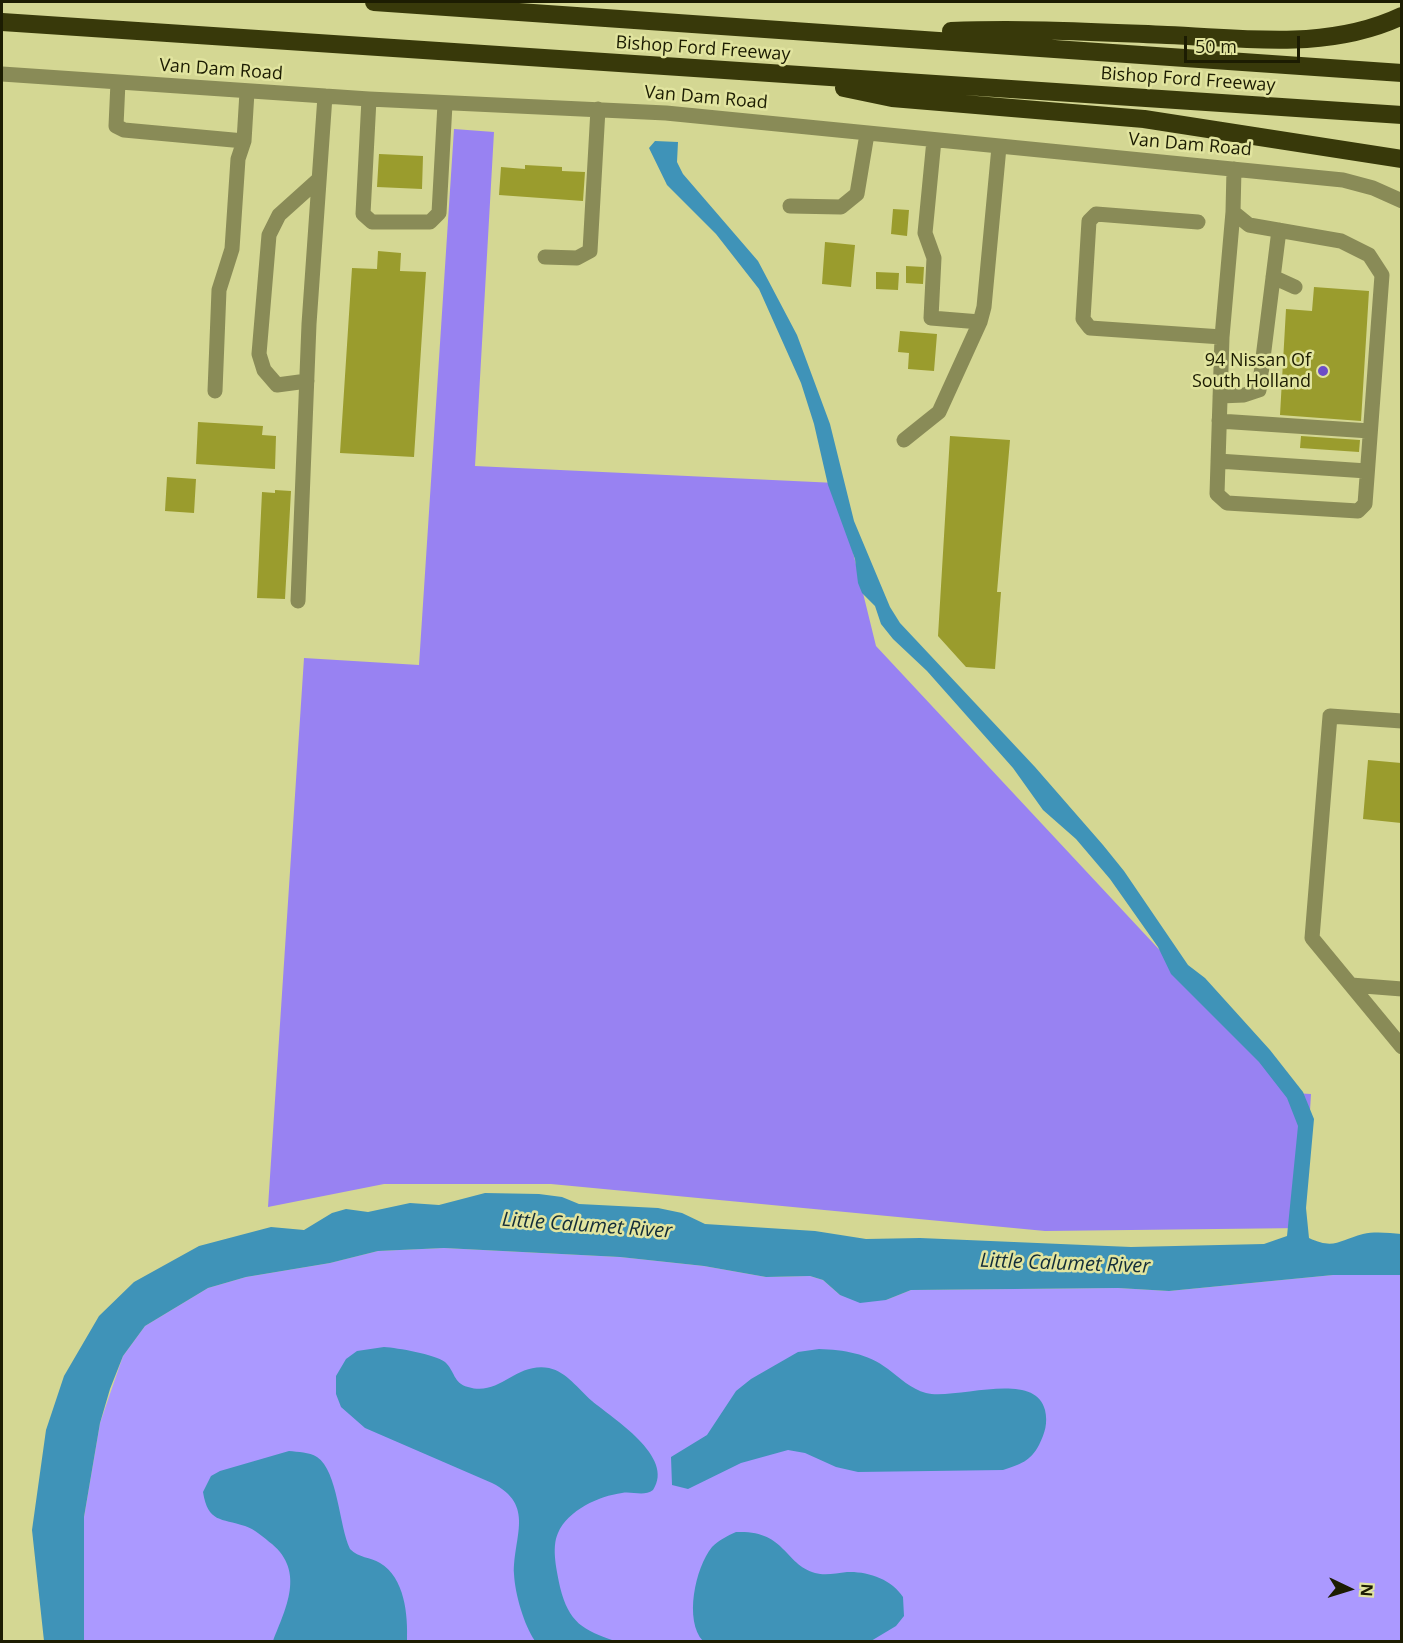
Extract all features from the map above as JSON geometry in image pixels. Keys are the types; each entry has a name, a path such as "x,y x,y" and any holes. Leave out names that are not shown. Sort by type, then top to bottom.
{"highway":[{"name":"Bishop Ford Freeway","path":"374,2 1401,73"},
{"path":"866,35 1020,28 1296,41 1354,33 1401,15"},
{"name":"Bishop Ford Freeway","path":"2,22 1401,115"},
{"path":"778,75 892,98 1144,119 1401,159"}],"street":[{"name":"Van Dam Road","path":"2,74 445,104 666,113 1343,180 1373,188 1401,201"},
{"path":"118,82 116,126 124,130 244,141"},
{"path":"215,391 219,290 232,249 238,159 244,141 247,92"},
{"path":"298,601 307,381 325,96"},
{"path":"369,99 363,214 372,222 430,222 439,213 445,104"},
{"path":"545,257 577,258 590,252 598,110"},
{"path":"790,206 841,207 857,194 867,134"},
{"path":"934,140 925,233 934,258 931,318 980,322"},
{"path":"904,440 939,412 980,322 984,307 999,147"},
{"path":"1233,212 1249,225 1341,241 1368,255 1382,275 1365,504 1358,512 1227,503 1217,494 1222,337 1233,212 1234,169"},
{"path":"307,381 277,385 264,370 259,354 269,235 279,215 319,179"},
{"path":"1198,222 1096,214 1089,221 1083,319 1090,328 1222,337"},
{"path":"1220,396 1244,395 1259,390 1279,230"},
{"path":"1273,277 1295,287"},
{"path":"1219,421 1371,431"},
{"path":"1218,461 1367,471"},
{"path":"1401,721 1330,716 1312,938 1401,1047"},
{"path":"1351,985 1401,989"}],"shaded area":[{"path":"454,129 494,132 475,466 836,483 876,646 1293,1093 1311,1094 1303,1228 1045,1231 551,1184 384,1184 268,1207 304,658 419,665"},
{"path":"444,1248 620,1257 704,1266 766,1277 810,1276 823,1280 840,1295 886,1300 911,1290 1118,1288 1169,1291 1333,1275 1401,1275 1401,1641 84,1642 84,1517 100,1423 123,1356 145,1326 208,1288 246,1277 330,1263 378,1251"}],"water":[{"name":"Little Calumet River","path":"655,141 678,142 677,162 683,174 758,261 797,335 830,424 854,521 890,607 900,623 1035,767 1103,845 1124,871 1188,965 1205,978 1270,1050 1303,1092 1314,1119 1306,1208 1309,1238 1331,1244 1368,1233 1401,1234 1401,1275 1333,1275 1169,1291 1118,1288 911,1290 886,1300 860,1303 840,1295 823,1280 810,1276 766,1277 704,1266 620,1257 444,1248 378,1251 330,1263 246,1277 208,1288 145,1326 123,1356 100,1423 84,1517 84,1641 44,1641 32,1530 46,1430 64,1376 99,1316 134,1282 199,1246 271,1227 304,1230 332,1213 346,1209 368,1212 410,1203 439,1205 485,1193 539,1194 562,1197 579,1204 658,1208 682,1213 705,1224 815,1231 866,1239 920,1238 1131,1247 1264,1244 1287,1236 1298,1126 1287,1098 1259,1062 1171,974 1158,947 1110,879 1076,839 1043,810 1013,768 927,671 893,639 881,624 875,606 862,593 858,583 855,559 828,485 814,424 801,383 759,289 716,234 667,185 649,148"},
{"path":"384,1347 416,1352 440,1359 448,1365 459,1383 479,1389 499,1384 526,1370 549,1368 555,1370 567,1377 592,1401 626,1428 649,1452 656,1465 658,1477 653,1490 646,1493 613,1495 594,1501 569,1517 556,1539 556,1567 568,1609 586,1629 615,1641 535,1641 524,1618 515,1582 519,1523 514,1501 506,1492 492,1483 365,1428 341,1407 336,1394 336,1376 346,1359 357,1351"},
{"path":"819,1349 846,1352 872,1359 911,1386 926,1393 992,1389 1026,1391 1038,1398 1045,1410 1046,1424 1043,1436 1036,1451 1028,1459 1003,1470 858,1472 836,1467 805,1453 788,1450 741,1463 688,1489 672,1485 671,1457 707,1435 736,1391 751,1379 798,1352"},
{"path":"289,1451 311,1454 324,1464 334,1486 350,1549 380,1563 395,1578 403,1598 407,1620 407,1641 273,1641 290,1591 288,1566 272,1544 256,1531 222,1520 212,1514 205,1502 203,1492 211,1476 220,1471"},
{"path":"736,1532 765,1536 775,1541 796,1562 815,1573 855,1572 886,1581 903,1597 904,1616 896,1626 871,1641 703,1641 694,1621 694,1594 697,1581 706,1556 712,1547 723,1538"}],"building":[{"path":"379,154 423,156 422,189 377,187"},
{"path":"525,165 562,167 562,171 585,172 583,201 499,195 501,167 525,169"},
{"path":"893,209 909,210 907,236 891,234"},
{"path":"825,242 855,245 851,287 822,284"},
{"path":"378,251 401,253 400,271 426,272 414,457 340,453 352,268 377,269"},
{"path":"906,266 924,267 923,284 906,283"},
{"path":"876,272 899,273 898,290 876,289"},
{"name":"94 Nissan Of South Holland","path":"1314,287 1369,291 1361,421 1280,415 1286,309 1312,311"},
{"path":"900,331 937,334 934,371 908,369 909,353 898,352"},
{"path":"198,422 263,426 262,435 276,436 275,469 196,464"},
{"path":"950,436 1010,440 997,592 1001,592 995,669 966,667 938,636"},
{"path":"1301,436 1360,440 1359,452 1300,448"},
{"path":"167,477 196,479 194,513 165,511"},
{"path":"275,490 291,491 285,599 257,598 262,492 275,493"},
{"path":"1368,760 1401,763 1401,823 1363,819"}],"place":[{"name":"94 Nissan Of South Holland","path":"1323,371"}]}
